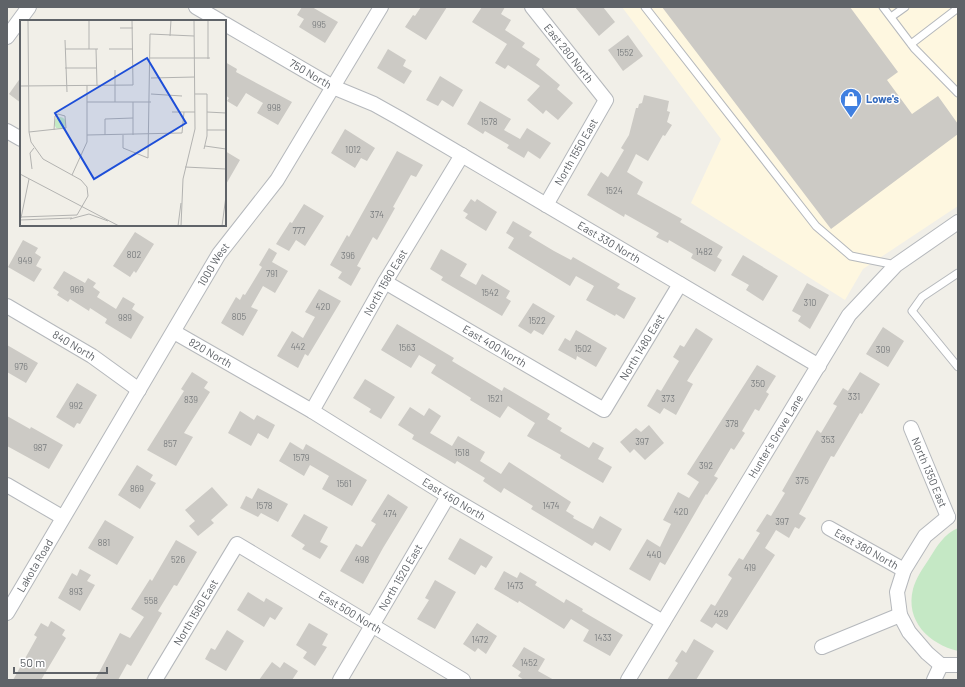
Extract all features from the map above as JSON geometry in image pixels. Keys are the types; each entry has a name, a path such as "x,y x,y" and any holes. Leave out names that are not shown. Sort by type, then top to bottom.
{"street":[{"path":"7,37 29,7"},
{"path":"196,7 218,20"},
{"name":"East 280 North","path":"532,7 606,100"},
{"name":"1000 West","path":"62,517 174,332 219,254 277,180 377,13"},
{"name":"750 North","path":"226,25 333,87 374,104 400,118"},
{"name":"North 1550 East","path":"546,205 606,100"},
{"name":"East 330 North","path":"400,118 819,366"},
{"path":"7,131 20,139"},
{"name":"North 1580 East","path":"312,411 385,282 462,155"},
{"name":"Hunter's Grove Lane","path":"628,680 849,315 896,265 957,226"},
{"name":"East 400 North","path":"385,282 604,410"},
{"name":"North 1480 East","path":"604,410 680,284"},
{"name":"840 North","path":"7,306 92,356 139,390"},
{"name":"820 North","path":"174,332 247,375"},
{"name":"East 450 North","path":"247,375 312,411 448,496 663,622"},
{"name":"North 1350 East","path":"911,428 953,518"},
{"path":"7,485 62,517"},
{"name":"North 1520 East","path":"340,680 448,496"},
{"name":"Lakota Road","path":"7,612 62,517"},
{"path":"953,518 925,536 904,570 897,592 900,615 909,632 927,653 941,665 958,665"},
{"name":"East 380 North","path":"829,528 904,570"},
{"name":"North 1580 East","path":"155,680 237,544"},
{"name":"East 500 North","path":"237,544 463,680"},
{"path":"822,647 900,615"},
{"path":"934,680 941,665"}],"lane":[{"path":"645,7 816,226 851,256 896,265"},
{"path":"883,7 911,44 958,93"},
{"path":"891,17 905,7"},
{"path":"911,44 958,8"},
{"path":"958,272 922,297 912,311 958,367"}],"shaded area":[{"path":"622,7 958,7 958,206 863,269 845,300 691,203 721,139"}],"green space":[{"path":"958,528 958,651 947,648 929,637 916,621 911,601 914,585 924,566 941,541"}],"building":[{"path":"302,7 312,7 338,22 325,43 299,27 304,19 297,15"},
{"path":"421,7 447,7 426,40 405,27 413,15 415,16"},
{"path":"482,7 505,7 501,14 511,20 505,30 525,43 522,47 540,59 536,65 560,85 557,89 573,103 558,120 546,110 543,114 527,100 540,86 508,65 505,69 495,63 507,44 472,22"},
{"path":"575,7 603,7 615,22 599,36"},
{"name":"Lowe's","path":"662,7 850,7 898,72 887,80 912,114 938,96 958,124 958,134 831,229"},
{"path":"628,35 643,56 623,71 608,50"},
{"path":"388,49 406,60 403,66 412,71 404,84 377,68"},
{"path":"226,63 237,69 236,72 292,102 278,125 257,113 263,103 246,93 237,107 227,101 229,98 226,96"},
{"path":"440,76 463,90 453,107 442,100 438,106 426,100"},
{"path":"20,78 20,102 9,94"},
{"path":"644,95 669,101 667,111 670,112 667,122 672,125 665,136 663,135 648,161 636,154 627,172 643,182 637,194 682,219 680,222 723,247 717,257 722,260 715,272 691,258 693,254 669,240 668,243 656,237 659,233 625,214 624,217 587,195 601,172 608,177 624,150 621,148 629,135 636,108 638,108 639,104 642,103"},
{"path":"480,101 511,119 504,130 520,139 527,128 551,143 540,159 528,151 524,158 507,148 509,145 485,131 483,134 467,124"},
{"path":"345,129 375,148 367,161 361,158 355,168 331,153"},
{"path":"397,151 423,165 416,177 411,175 377,240 373,237 357,266 361,268 351,286 338,278 342,272 330,265 347,235 349,237"},
{"path":"226,152 240,160 226,184"},
{"path":"471,199 475,202 477,199 497,212 486,231 465,218 468,214 463,211"},
{"path":"304,204 324,216 305,246 296,240 289,251 276,244"},
{"path":"513,221 532,232 529,236 571,260 573,257 620,284 617,288 636,298 624,319 616,314 615,316 586,300 594,286 576,276 570,286 508,248 514,238 506,233"},
{"path":"135,232 154,244 136,273 134,271 130,277 113,266"},
{"path":"23,240 38,248 35,253 41,257 36,266 42,269 34,282 8,267"},
{"path":"269,248 277,253 272,262 288,271 275,293 263,286 251,307 258,310 243,336 221,323 236,297 240,300 243,294 245,295 262,267 259,265"},
{"path":"441,249 467,264 460,276 476,285 482,274 510,291 506,298 511,301 502,316 441,280 443,277 430,269"},
{"path":"743,255 778,276 763,301 746,290 749,285 731,275"},
{"path":"64,271 85,283 88,278 96,283 93,287 100,292 97,297 116,309 123,297 135,304 132,309 144,317 131,339 105,323 107,319 90,308 89,311 70,299 68,302 57,295 59,292 53,288"},
{"path":"807,283 829,295 810,329 798,321 801,316 792,311"},
{"path":"319,289 341,301 308,356 305,354 298,368 277,356 292,331 303,338 315,317 305,312"},
{"path":"533,303 555,316 543,335 534,330 531,334 518,326"},
{"path":"397,324 454,358 452,361 502,391 504,387 550,414 547,419 562,428 560,431 589,448 593,442 604,448 598,459 612,467 603,483 560,458 561,455 527,436 535,423 508,406 500,418 470,400 471,398 431,373 436,365 419,355 411,368 381,350"},
{"path":"883,327 904,341 888,367 866,354"},
{"path":"696,328 713,339 687,381 693,384 676,415 664,408 660,414 647,406 657,389 661,391 679,361 673,357 680,345 684,347"},
{"path":"576,330 607,348 596,367 577,356 576,360 558,350 565,338 570,341"},
{"path":"7,345 38,363 26,383 7,372"},
{"path":"757,365 776,376 766,392 769,394 759,411 755,409 742,431 745,433 734,450 731,448 714,476 718,478 707,495 706,494 665,565 660,562 650,581 629,569 647,539 660,547 671,524 663,520 678,492 689,498 699,482 687,474"},
{"path":"192,372 208,382 204,388 210,392 184,433 193,437 176,466 147,450 184,391 181,389"},
{"path":"860,372 880,384 862,414 860,413 834,457 831,456 799,514 806,518 799,529 795,527 789,538 776,530 765,548 775,555 727,630 716,623 712,628 700,621 711,604 715,606 732,578 728,575 739,558 743,560 760,533 756,531 767,514 771,516 785,493 782,491 817,430 821,433 837,406 833,404 843,388 848,391"},
{"path":"365,379 395,397 381,419 369,412 371,409 353,398"},
{"path":"77,383 97,395 80,424 77,423 74,428 56,417"},
{"path":"410,407 424,416 429,408 441,416 430,433 452,446 458,436 485,452 480,461 501,474 509,462 571,502 566,511 574,516 573,518 593,529 600,516 622,529 610,551 595,542 592,546 531,509 533,506 504,488 501,493 483,481 485,478 457,461 455,464 412,439 414,435 398,425"},
{"path":"240,411 254,420 257,415 275,425 268,439 258,433 251,446 228,433"},
{"path":"7,416 30,429 31,427 63,445 49,469 7,446"},
{"path":"649,425 664,443 645,460 634,449 630,453 620,442 636,428 641,432"},
{"path":"290,442 303,450 306,444 367,480 352,506 322,489 329,476 310,465 304,476 279,461"},
{"path":"137,465 153,475 150,480 156,483 140,509 118,495"},
{"path":"212,487 228,505 211,520 214,523 198,536 189,526 195,521 185,510"},
{"path":"258,488 288,504 278,522 261,513 258,517 240,508 246,496 252,499"},
{"path":"388,494 408,507 363,584 340,571 356,544 362,547 376,524 371,521"},
{"path":"304,514 328,527 320,542 328,546 320,559 302,549 305,545 291,536"},
{"path":"105,520 134,537 117,565 88,548"},
{"path":"460,538 493,557 486,568 481,565 475,575 448,559"},
{"path":"176,540 197,552 177,586 174,585 158,611 162,613 131,666 127,664 118,680 95,680 120,633 130,638 144,617 131,609 150,579 152,581"},
{"path":"80,569 91,575 87,581 95,585 80,611 58,598 72,573 77,576"},
{"path":"504,571 517,578 520,572 537,582 535,585 564,603 566,599 583,609 582,611 623,635 610,656 583,641 589,630 571,619 564,629 519,601 518,603 494,589"},
{"path":"435,580 456,592 435,629 417,619 429,600 425,598"},
{"path":"248,592 264,602 266,598 283,608 275,620 270,617 264,627 237,610"},
{"path":"51,621 65,630 62,635 66,638 41,680 13,680 37,637 34,635 41,623 48,627"},
{"path":"309,623 328,634 322,645 327,647 315,666 303,658 307,652 296,645"},
{"path":"477,623 497,636 486,654 478,648 475,652 463,644"},
{"path":"227,630 244,641 226,671 205,659 211,648 215,650"},
{"path":"694,639 714,651 696,680 667,680 678,663 675,661 682,650 686,653"},
{"path":"524,647 545,659 538,671 554,680 524,680 518,676 521,672 512,666"},
{"path":"272,662 280,668 284,662 298,671 292,680 259,680"}],"place":[{"name":"Lowe's","path":"851,118"}]}
